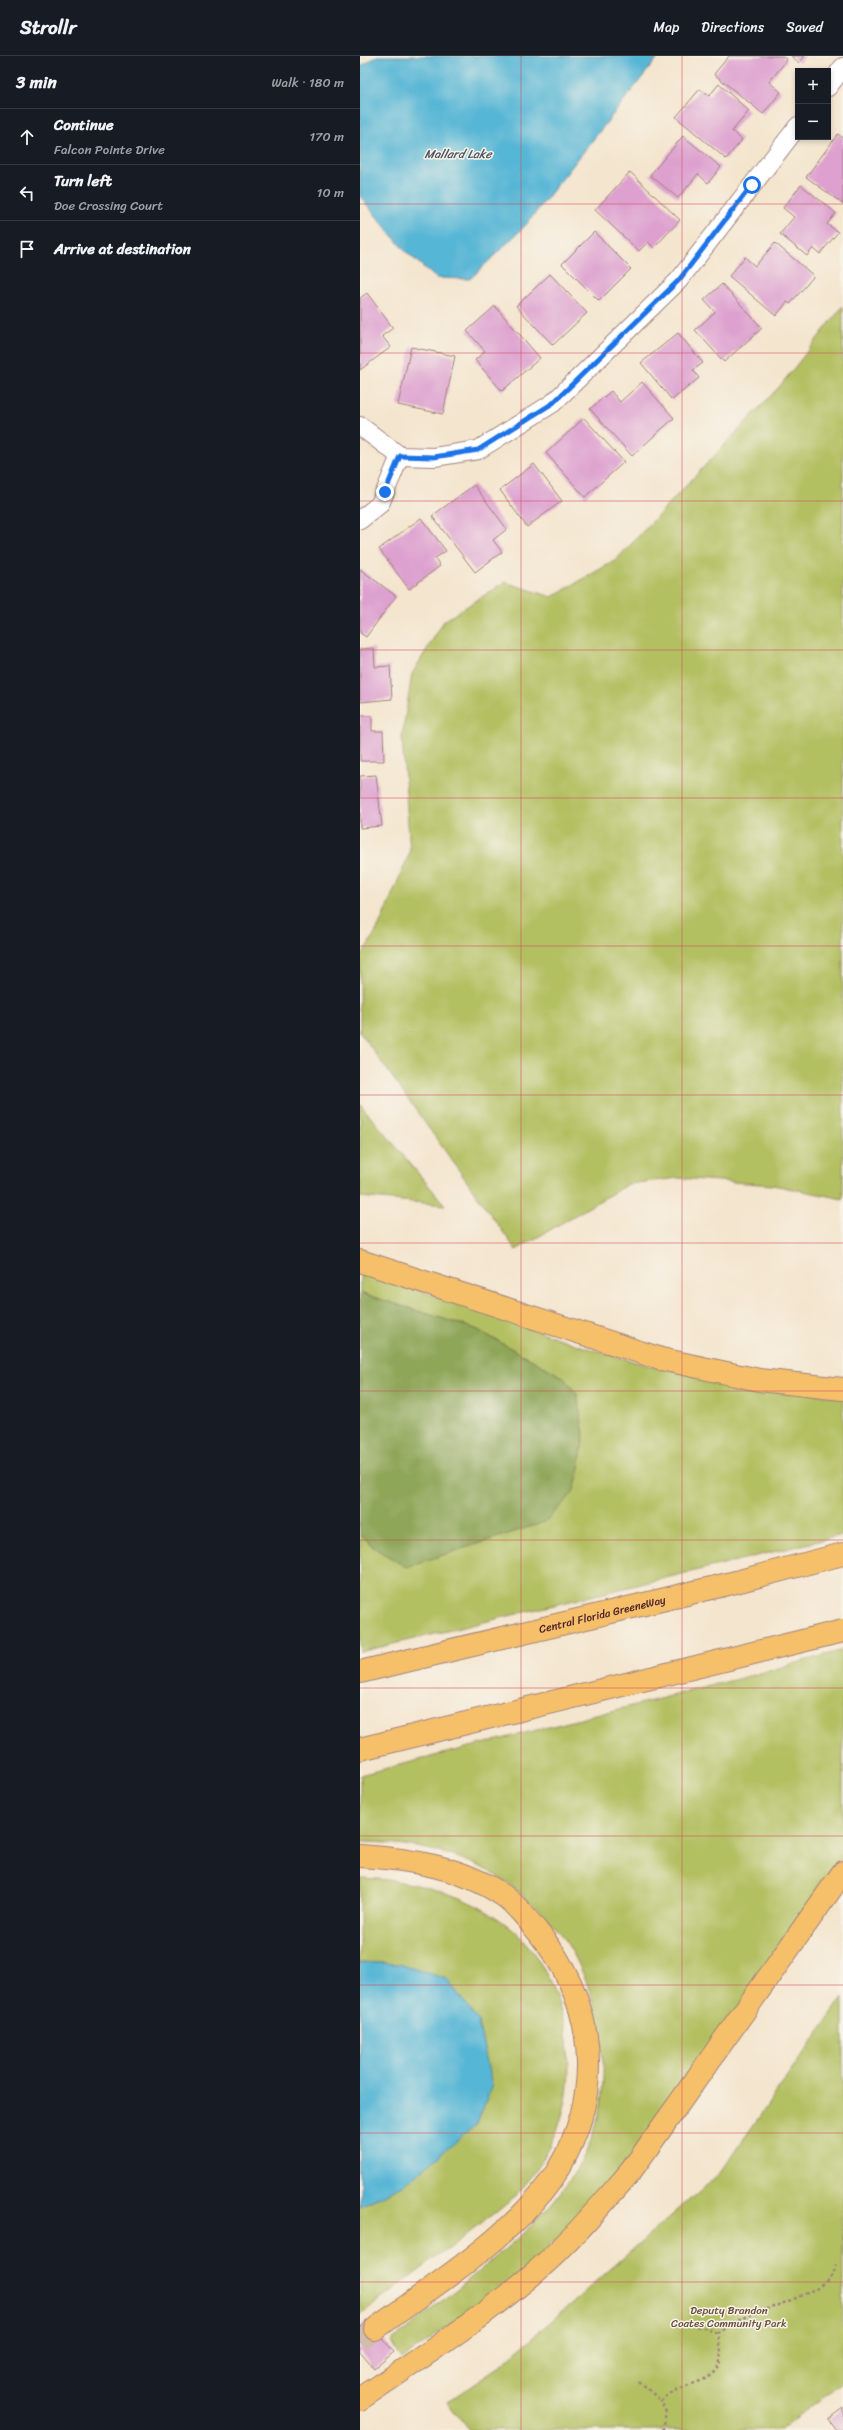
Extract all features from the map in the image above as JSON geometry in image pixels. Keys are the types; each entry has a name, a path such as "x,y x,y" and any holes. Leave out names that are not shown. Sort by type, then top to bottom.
{"highway":[{"path":"360,1261 661,1359 760,1380 843,1389"},
{"name":"Central Florida GreeneWay","path":"360,1672 716,1587 843,1554"},
{"path":"360,1749 843,1631"},
{"path":"360,1856 382,1857 437,1867 462,1874 504,1896 530,1921 555,1952 576,1994 585,2025 590,2058 585,2101 575,2132 559,2168 533,2204 497,2238 375,2329"},
{"path":"360,2400 444,2342 539,2268 598,2209 631,2171 843,1872"}],"street":[{"path":"831,83 843,67"},
{"path":"360,426 400,456 434,457 478,450 553,403 679,280 795,130"},
{"path":"360,520 380,504 400,456"}],"path":[{"path":"697,2326 718,2333 745,2317 804,2296 834,2273 837,2268 836,2262"},
{"path":"661,2401 674,2392 704,2381 714,2373 721,2362 722,2352 718,2333"},
{"path":"639,2381 661,2401 666,2412 663,2430"}],"green space":[{"path":"843,306 843,1199 773,1185 678,1178 628,1184 516,1250 360,1032 360,958 379,926 410,852 402,737 412,674 444,621 505,582 552,597 616,560 780,386"},
{"path":"360,1104 445,1205 360,1197"},
{"path":"360,1270 587,1348 657,1368 843,1398 843,1535 360,1652 360,1535 376,1549 563,1377 476,1329 360,1293"},
{"path":"360,1293 476,1329 563,1377 577,1394 584,1434 578,1476 573,1493 545,1522 406,1567 376,1549 360,1535"},
{"path":"843,1650 843,1858 691,2075 601,2196 522,2273 402,2359 391,2342 503,2251 531,2226 556,2198 578,2167 590,2142 598,2116 602,2089 603,2061 600,2033 594,2006 574,1955 561,1934 535,1906 516,1890 491,1873 474,1864 437,1851 417,1847 398,1844 360,1842 360,1775 757,1674"},
{"path":"360,1878 400,1882 441,1891 479,1907 513,1930 529,1947 543,1967 554,1990 562,2015 567,2040 569,2065 568,2089 563,2112 556,2132 543,2160 525,2185 512,2199 496,2212 360,2315 360,2206 403,2186 399,1964 360,1962"},
{"name":"Deputy Brandon Coates Community Park","path":"843,1997 843,2382 780,2430 469,2430 447,2402 499,2367 720,2173"}],"water":[{"name":"Mallard Lake","path":"377,56 659,56 525,226 470,279 436,278 404,250 360,196 360,67"},
{"path":"360,1962 399,1964 447,1979 478,2021 492,2085 477,2124 403,2186 360,2206"}],"building":[{"path":"729,56 782,56 787,60 769,82 781,92 763,114 714,74"},
{"path":"791,56 805,56 799,63"},
{"path":"719,84 749,111 732,131 742,140 726,159 676,117 700,89 709,96"},
{"path":"838,134 843,138 843,204 806,177"},
{"path":"683,136 721,167 708,183 698,174 678,198 650,175"},
{"path":"630,172 680,220 654,248 648,242 639,251 595,210"},
{"path":"801,185 836,213 827,224 838,232 820,254 813,248 807,256 780,234 794,217 783,208"},
{"path":"594,232 631,269 599,301 562,264"},
{"path":"775,243 814,276 790,304 787,302 776,316 729,276 745,257 755,266"},
{"path":"550,274 587,313 553,345 516,306"},
{"path":"722,284 762,328 724,362 695,330 715,312 704,300"},
{"path":"367,293 393,328 382,336 391,347 360,370 360,298"},
{"path":"495,306 540,358 502,391 475,360 485,351 467,331"},
{"path":"678,333 703,363 693,370 699,378 672,400 641,363"},
{"path":"411,347 455,356 443,414 398,405"},
{"path":"642,382 674,418 632,456 590,409 611,391 620,402"},
{"path":"584,418 624,462 585,497 546,453"},
{"path":"534,464 562,501 527,527 500,490"},
{"path":"474,485 507,529 493,540 502,552 475,572 432,516"},
{"path":"421,518 446,551 435,558 440,566 409,589 379,549"},
{"path":"360,569 396,596 366,637 360,633"},
{"path":"374,648 375,667 390,666 392,699 360,702 360,649"},
{"path":"360,716 372,716 372,731 383,731 384,761 360,761"},
{"path":"376,775 382,826 360,828 360,776"},
{"path":"367,2320 394,2352 374,2369 360,2352 360,2326"},
{"path":"843,2408 843,2430 836,2430 828,2419"}],"tunnel":[{"path":"360,2341 375,2329"}],"route":[{"path":"385,492 400,456 434,457 478,450 553,403 679,280 752,185"}]}
